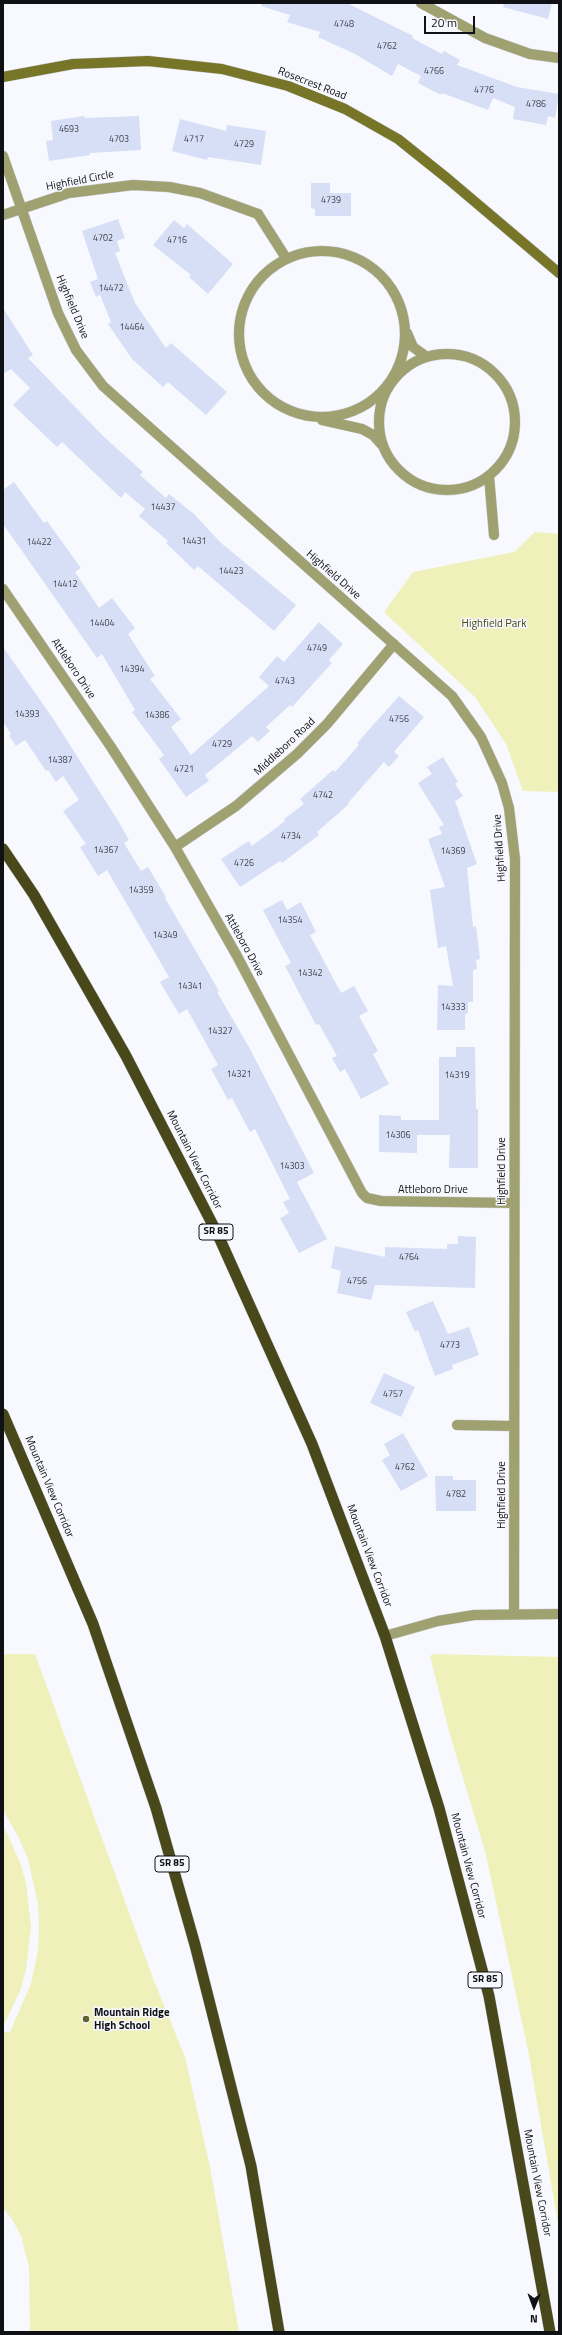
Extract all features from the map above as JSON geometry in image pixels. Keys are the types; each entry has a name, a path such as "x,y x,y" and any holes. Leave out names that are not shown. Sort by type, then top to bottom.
{"highway":[{"name":"Mountain View Corridor","path":"3,849 34,895 126,1056 218,1235 312,1444 385,1636 439,1808 489,1996 550,2332"},
{"name":"Mountain View Corridor","path":"3,1414 93,1624 156,1808 197,1953 249,2159 279,2332"}],"main road":[{"name":"Rosecrest Road","path":"3,77 73,64 148,61 222,69 288,86 345,109 398,139 448,179 559,273"}],"street":[{"path":"421,3 485,38 530,54 559,58"},
{"name":"Highfield Drive","path":"3,156 67,333 76,350 103,386 452,696 467,715 493,759 509,808 514,860 514,1613"},
{"name":"Highfield Circle","path":"3,215 22,207 91,189 152,185 200,193 258,214 286,258"},
{"path":"306,417 324,418 344,414 371,404 391,382 407,367 427,357 449,354 471,358 491,370 505,386 514,407 515,430 508,451 489,476 477,483 456,489 433,489 412,480 395,466 383,447 373,435 362,429 306,417 278,406 261,391 248,370 240,345 239,319 247,297 258,280 286,258 302,252 339,252 355,256 374,268 386,279 396,294 403,312 406,332 405,349 391,382 381,403 378,425 383,447"},
{"path":"406,332 413,347 427,357"},
{"path":"489,476 494,535"},
{"name":"Attleboro Drive","path":"3,589 102,734 174,847 237,956 297,1066 355,1182 367,1198 390,1202 514,1203"},
{"name":"Middleboro Road","path":"174,847 236,806 297,754 327,724 394,644"},
{"path":"457,1425 514,1426"},
{"path":"385,1636 456,1617 514,1613 559,1614"}],"green space":[{"name":"Highfield Park","path":"535,532 559,534 559,792 523,791 506,744 475,697 384,612 413,572 514,552"},
{"name":"Mountain Ridge High School","path":"3,1654 35,1654 154,1981 185,2057 210,2167 239,2332 30,2332 29,2267 21,2236 12,2219 3,2208 3,2032 10,2032 31,1984 38,1950 39,1927 38,1904 28,1859 19,1838 3,1810"},
{"path":"433,1654 559,1657 559,2229 528,2050 485,1851 449,1731 430,1656"},
{"path":"3,1825 20,1862 26,1883 31,1927 26,1970 20,1991 3,2027"}],"building":[{"path":"262,3 347,3 413,36 412,38 442,54 444,51 460,60 457,65 517,87 559,94 555,118 548,116 546,125 513,119 515,107 493,98 488,110 442,93 441,95 418,83 421,76 398,64 392,76 355,54 318,37 320,32 287,22 290,15 261,6"},
{"path":"504,3 552,3 548,19 503,7"},
{"path":"84,116 85,118 139,116 141,150 90,153 90,155 49,161 46,141 53,140 51,121"},
{"path":"180,119 226,131 227,125 266,131 261,165 208,157 207,160 172,151"},
{"path":"311,183 330,183 330,193 351,193 351,216 315,216 315,209 311,208"},
{"path":"118,219 125,238 117,241 120,251 115,253 135,303 166,348 171,343 227,392 206,415 168,382 163,387 132,359 108,324 111,322 100,295 96,297 90,282 98,279 82,231"},
{"path":"174,220 184,228 187,224 233,264 208,294 189,277 191,275 153,245"},
{"path":"3,308 33,355 28,358 102,435 143,472 140,475 166,498 169,494 194,514 220,542 296,605 274,631 198,566 194,570 166,543 168,541 139,516 145,509 125,492 121,498 62,442 57,447 13,405 30,388 11,369 3,374"},
{"path":"14,482 44,523 47,521 81,568 75,572 99,608 112,598 135,628 128,634 155,676 150,679 181,719 171,727 191,755 269,686 259,677 277,656 284,662 319,622 343,644 329,660 332,663 292,707 290,705 266,727 270,731 258,742 252,736 205,775 209,781 186,797 159,759 164,755 132,712 135,710 102,654 97,658 3,524 3,490"},
{"path":"3,647 54,720 117,819 129,840 124,843 141,871 148,867 219,991 217,992 250,1049 314,1173 297,1182 327,1239 299,1253 280,1218 289,1213 283,1202 290,1199 255,1129 250,1132 232,1098 228,1100 211,1069 218,1065 187,1009 179,1014 160,982 169,977 107,870 98,876 80,847 86,844 63,811 79,800 63,776 56,782 48,770 46,771 25,740 16,746 9,736 11,734 3,722"},
{"path":"399,696 424,717 394,752 399,756 389,767 384,762 348,803 349,804 317,832 319,835 282,863 280,861 240,887 221,859 249,841 252,846 285,821 284,819 304,804 300,799 333,770 335,772 359,745 357,743"},
{"path":"443,757 458,782 455,784 463,796 455,801 477,864 467,868 473,927 476,926 480,959 476,960 477,969 473,970 473,1002 468,1002 468,1014 465,1014 465,1030 437,1030 438,985 453,986 446,946 438,948 430,890 445,887 428,839 442,834 439,827 444,825 418,783 432,774 427,767"},
{"path":"282,900 287,910 301,902 316,932 310,935 341,993 354,986 368,1011 359,1016 378,1051 373,1054 389,1084 361,1099 345,1069 340,1072 332,1058 337,1056 319,1024 316,1025 285,966 291,963 263,910"},
{"path":"456,1047 475,1047 476,1109 478,1109 478,1168 449,1168 450,1135 417,1135 417,1153 379,1152 379,1115 401,1116 401,1120 439,1120 439,1057 456,1057"},
{"path":"458,1236 476,1237 475,1288 375,1285 371,1300 337,1293 341,1271 331,1268 335,1246 385,1257 385,1247 447,1249 447,1244 458,1244"},
{"path":"433,1301 448,1334 469,1327 479,1355 452,1365 453,1369 435,1376 418,1330 415,1332 406,1312"},
{"path":"384,1373 415,1387 401,1417 370,1403"},
{"path":"403,1433 428,1476 401,1491 382,1460 390,1455 384,1444"},
{"path":"435,1476 453,1476 453,1480 476,1480 476,1511 436,1511"}],"place":[{"name":"Mountain Ridge High School","path":"86,2019"}]}
